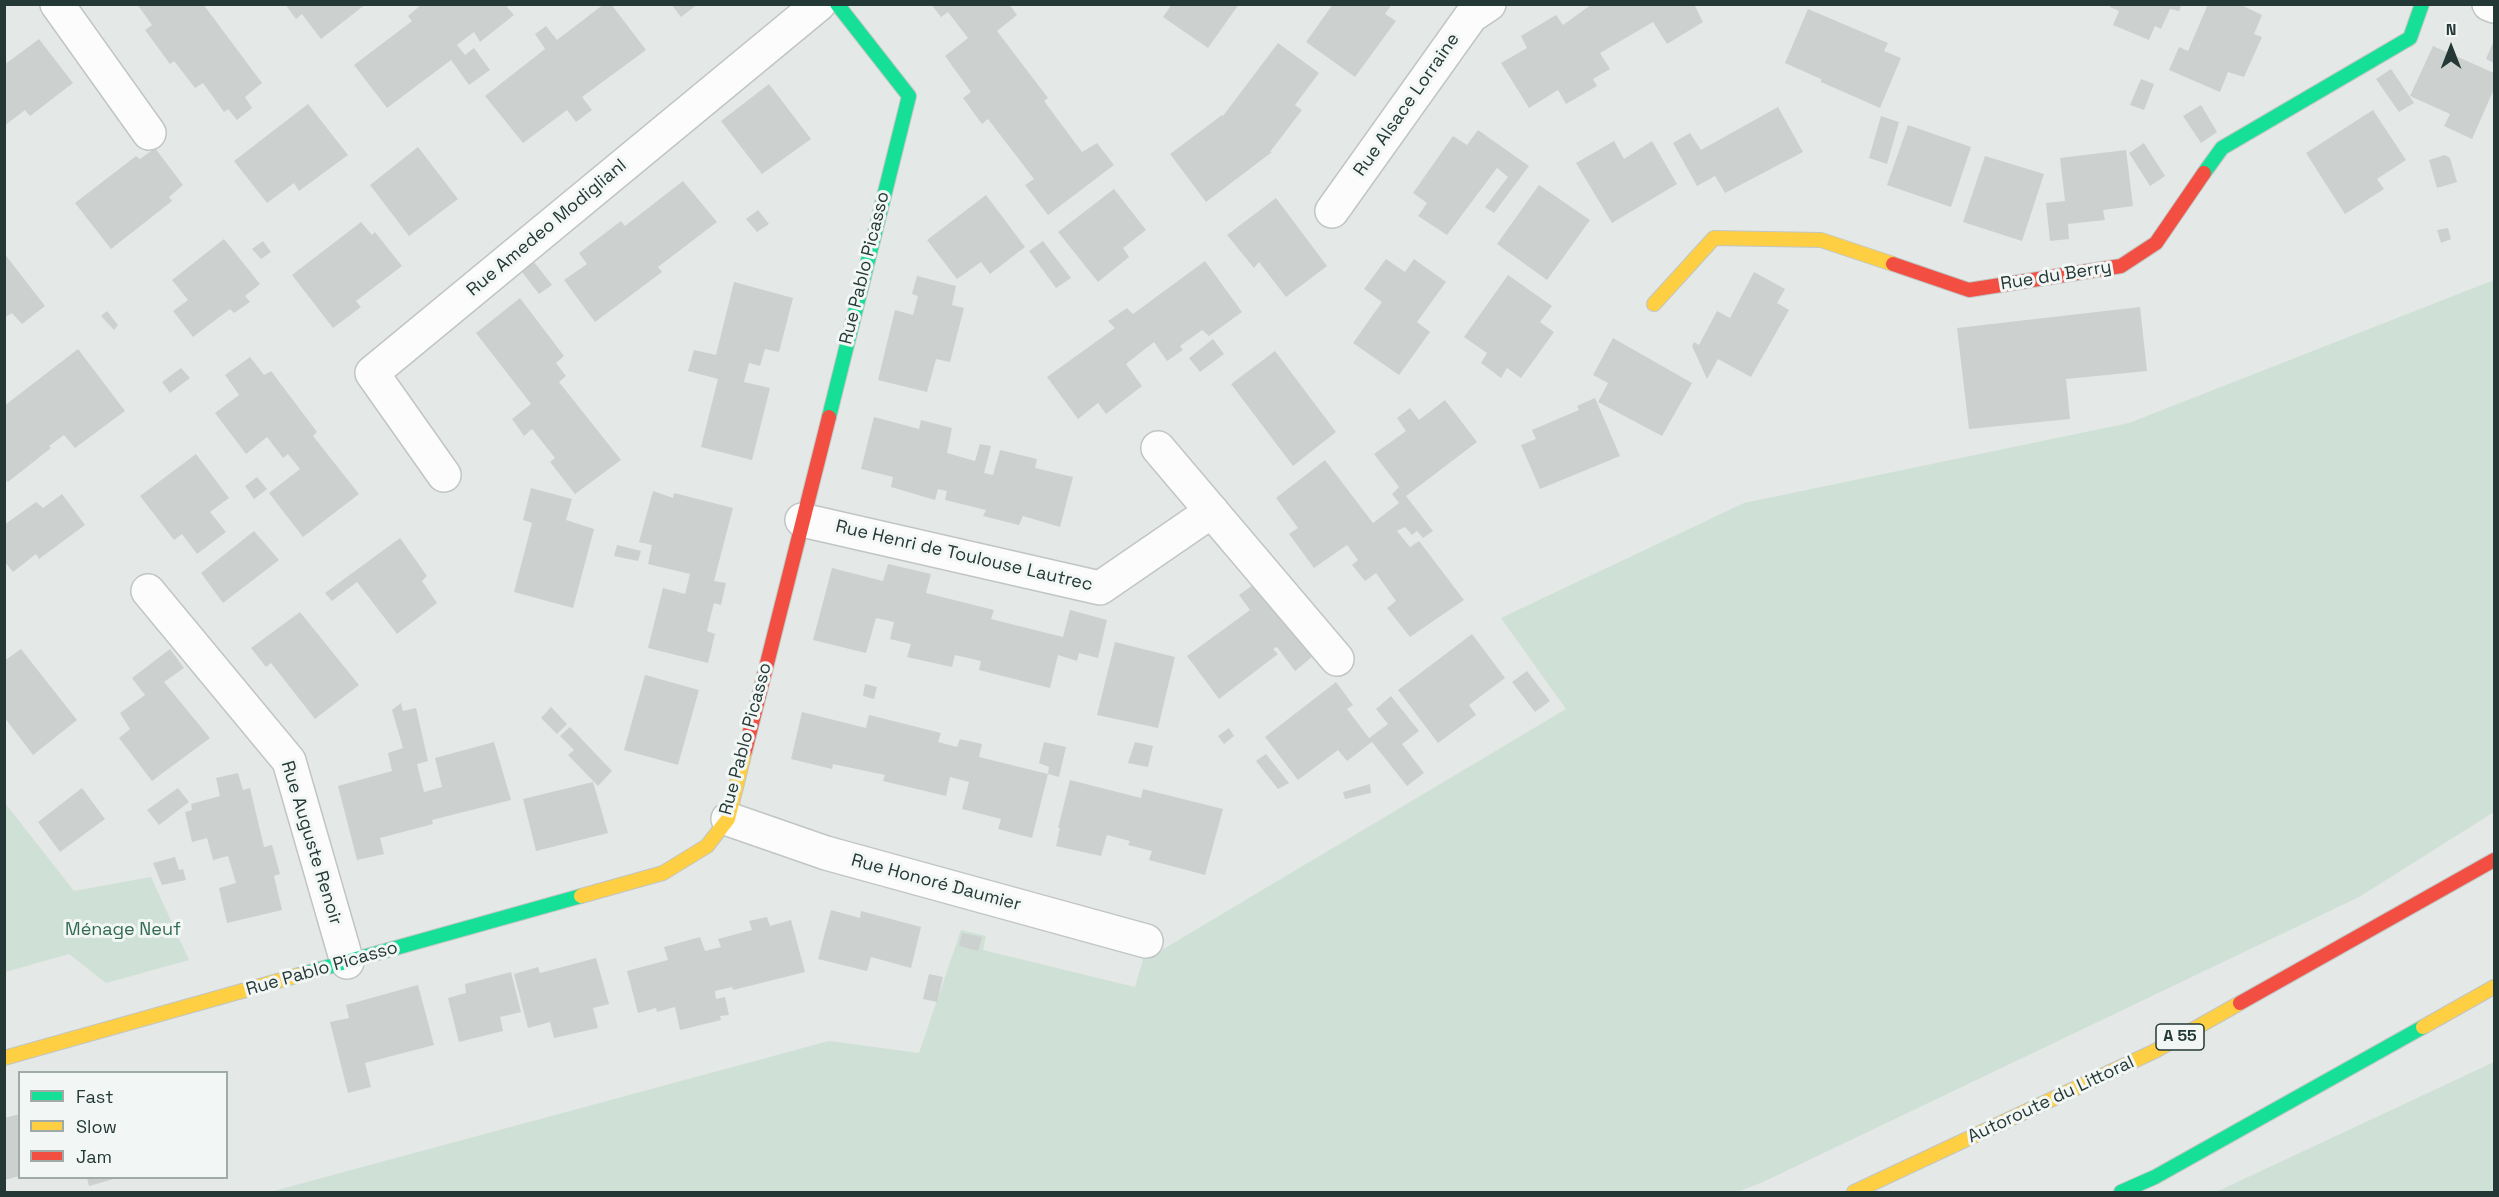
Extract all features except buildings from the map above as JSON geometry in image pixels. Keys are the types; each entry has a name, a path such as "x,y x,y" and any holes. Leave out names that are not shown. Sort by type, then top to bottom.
{"main road":[{"name":"Rue Pablo Picasso","path":"4,1058 663,873 706,846 728,819 909,96 837,4"},
{"name":"Rue du Berry","path":"1654,304 1714,238 1821,240 1969,290 2121,266 2156,243 2222,148 2410,38 2422,4"},
{"name":"Autoroute du Littoral","path":"1854,1192 2155,1051 2494,860"},
{"path":"2121,1192 2155,1177 2494,987"}],"street":[{"path":"57,4 149,133"},
{"name":"Rue Amedeo Modiglianl","path":"444,475 372,374 819,4"},
{"name":"Rue Alsace Lorraine","path":"1332,211 1470,16 1489,4"},
{"path":"2488,4 2494,6"},
{"path":"1158,448 1337,659"},
{"name":"Rue Henri de Toulouse Lautrec","path":"802,520 1100,588 1212,511"},
{"name":"Rue Auguste Renoir","path":"148,591 289,761 347,962"},
{"name":"Rue Honoré Daumier","path":"728,819 826,853 1146,941"}],"green space":[{"path":"2494,280 2494,812 2359,897 1763,1182 1737,1192 270,1192 829,1041 919,1053 961,930 986,936 983,950 1135,987 1144,956 1150,957 1566,709 1501,618 1744,503 2129,423"},
{"name":"Ménage Neuf","path":"5,803 74,891 151,877 189,960 106,983 69,954 5,972"},
{"path":"2494,1062 2494,1192 2216,1192"}],"traffic: fast":[{"path":"829,417 909,96 837,4"},
{"path":"2204,173 2222,148 2410,38 2422,4"},
{"path":"299,975 581,896"},
{"path":"2121,1192 2155,1177 2423,1027"}],"traffic: slow":[{"path":"1654,304 1714,238 1821,240 1893,264"},
{"path":"581,896 663,873 707,846 728,819 745,751"},
{"path":"4,1058 299,975"},
{"path":"2423,1027 2494,987"},
{"path":"1854,1192 2155,1051 2240,1003"}],"traffic: jam":[{"path":"1893,264 1969,290 2121,266 2156,243 2204,173"},
{"path":"745,751 829,417"},
{"path":"2240,1003 2494,860"}]}
